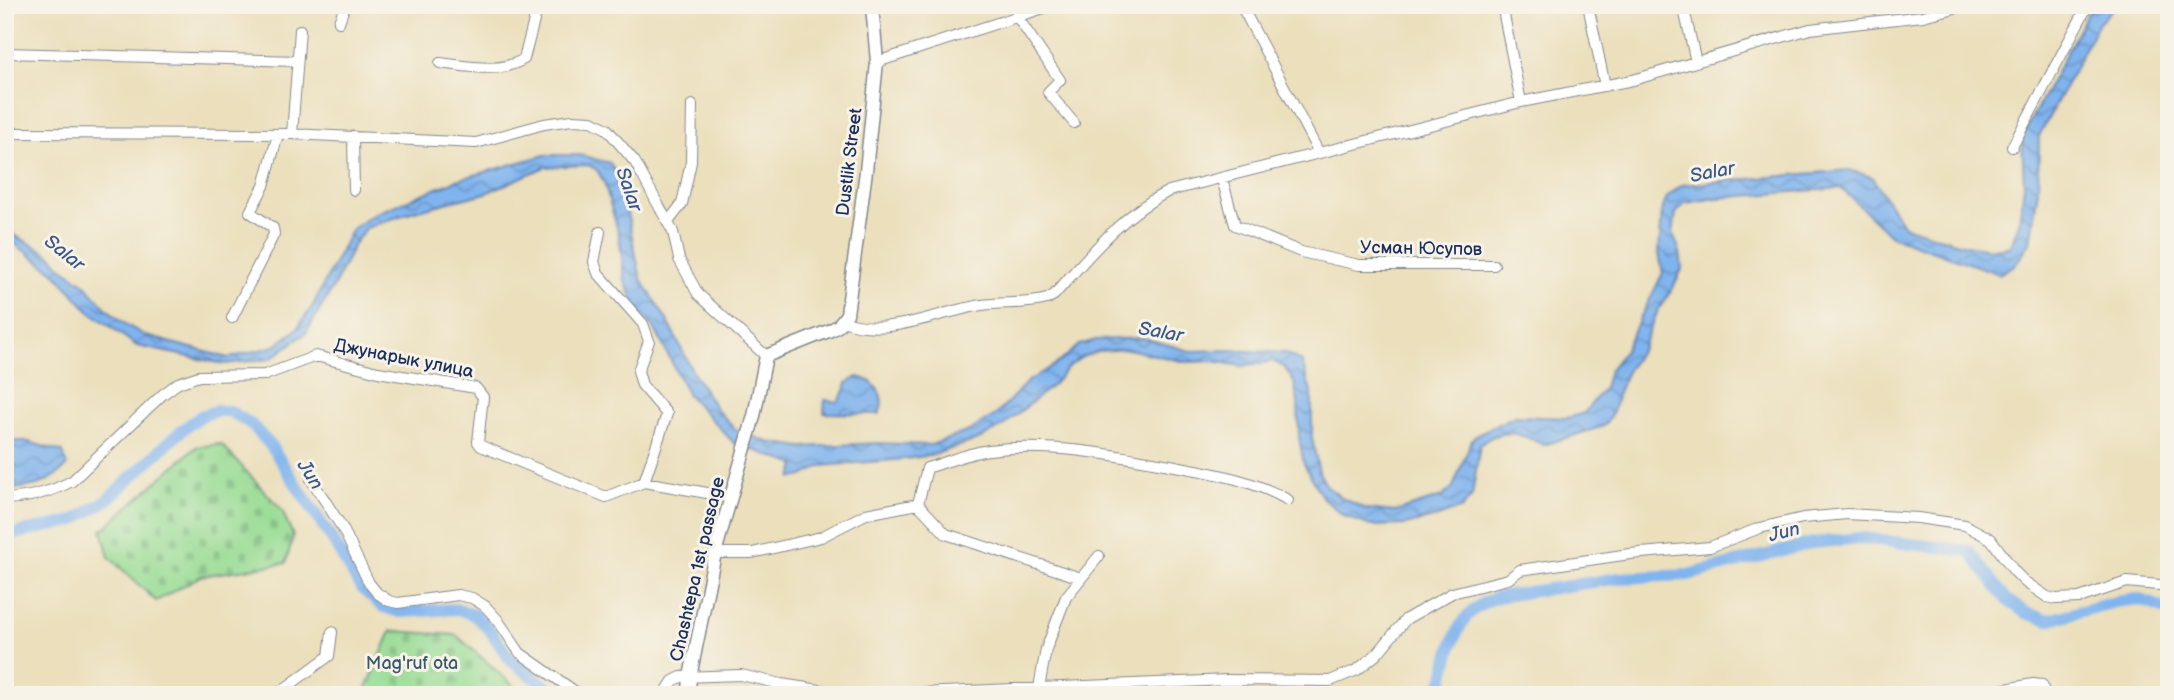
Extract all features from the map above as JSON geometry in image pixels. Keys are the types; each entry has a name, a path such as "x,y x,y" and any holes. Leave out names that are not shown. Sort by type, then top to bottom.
{"street":[{"path":"339,22 345,5"},
{"path":"440,63 491,68 524,59 538,5"},
{"name":"Dustlik Street","path":"843,321 848,307 877,62 872,5"},
{"path":"877,62 1053,5"},
{"path":"1241,5 1319,153"},
{"path":"1502,5 1521,102"},
{"path":"1588,5 1605,86"},
{"path":"1683,5 1696,62"},
{"path":"5,133 292,134 476,143 544,124 572,120 592,121 607,129 635,162 673,232 679,259 698,294 766,356 831,330 843,321 859,327 902,324 982,305 1047,299 1054,295 1113,231 1156,197 1169,191 1521,102 1605,86 1810,29 1923,16 1967,5"},
{"path":"2012,147 2088,5"},
{"path":"1018,18 1060,80 1048,92 1074,123"},
{"path":"292,134 300,30"},
{"path":"5,53 297,61"},
{"path":"668,222 682,204 691,162 692,105"},
{"path":"232,318 274,234 273,228 250,212 264,186 278,134"},
{"path":"353,136 354,190"},
{"name":"Усман Юсупов","path":"1222,179 1235,225 1301,252 1359,265 1494,265"},
{"path":"600,232 594,262 598,273 643,324 649,346 638,372 642,385 667,414 644,482 730,497"},
{"name":"Джунарык улица","path":"5,499 35,495 57,489 72,481 178,383 199,376 265,375 316,356 377,372 476,387 483,397 478,442 481,446 606,497 644,482"},
{"name":"Chashtepa 1st passage","path":"689,687 715,553 754,415 766,356"},
{"path":"918,504 927,468 987,450 1053,449 1099,452 1239,478 1288,500"},
{"path":"311,479 343,529 369,583 377,593 388,601 398,603 458,595 472,598 491,612 520,653 580,695"},
{"path":"715,553 752,553 821,537 866,514 918,504"},
{"path":"918,504 946,534 1081,578"},
{"path":"873,695 1228,680 1330,681 1357,670 1377,654 1406,619 1452,593 1508,579 1520,570 1630,554 1710,547 1760,528 1803,518 1847,514 1918,518 1965,525 1991,539 2014,571 2047,597 2079,598 2127,582 2169,586"},
{"path":"1038,688 1046,649 1066,597 1099,556"},
{"path":"276,695 329,656 332,632"},
{"path":"664,695 673,681 681,677 689,687 741,675 852,695"},
{"path":"1973,695 2033,684 2042,685 2045,695"}],"green space":[{"path":"221,444 282,510 293,536 286,563 201,576 156,601 109,557 102,530 196,447"},
{"name":"Mag'ruf ota","path":"391,631 456,635 524,695 364,695"}],"water":[{"name":"Salar","path":"2095,5 2116,5 2098,24 2039,136 2038,190 2030,242 2016,264 1999,274 1891,236 1841,188 1685,203 1676,213 1673,233 1680,252 1682,269 1658,310 1641,350 1628,369 1613,412 1604,426 1544,445 1512,433 1496,435 1480,445 1472,496 1462,508 1405,525 1371,526 1344,516 1323,498 1304,464 1294,382 1284,367 1272,361 1243,366 1212,361 1186,362 1128,349 1099,351 1082,357 1004,425 980,439 932,455 821,466 803,476 792,478 796,465 734,443 688,395 655,329 635,305 625,281 619,235 604,182 597,170 588,165 545,167 486,193 414,211 366,228 354,244 334,286 306,333 270,359 224,364 137,346 88,310 54,272 5,237 5,230 51,255 85,284 105,307 125,324 146,336 229,358 275,346 296,330 312,307 352,229 374,214 457,180 545,155 580,155 610,163 620,180 641,279 667,320 693,372 717,410 736,430 768,442 802,447 878,443 931,445 969,431 997,414 1027,382 1061,361 1079,345 1096,340 1144,338 1190,351 1285,353 1302,362 1312,396 1312,438 1319,472 1326,486 1342,498 1366,509 1395,512 1442,497 1453,487 1472,439 1479,433 1515,416 1567,418 1584,413 1604,388 1609,371 1624,351 1663,273 1659,254 1662,211 1667,197 1682,185 1849,170 1872,177 1904,226 1973,246 2000,249 2010,246 2019,223 2024,186 2022,137 2087,14"},
{"path":"858,377 870,382 878,390 882,401 879,414 824,413 825,400 838,402 847,383"},
{"path":"5,441 25,441 63,452 67,466 53,478 39,484 5,490"}],"waterway":[{"name":"Jun","path":"5,536 73,521 107,500 181,431 201,416 216,411 230,411 252,425 271,446 361,588 383,607 400,612 458,609 474,615 489,629 511,661 559,695"},
{"name":"Jun","path":"1439,695 1453,643 1462,623 1474,609 1497,597 1619,578 1688,575 1813,543 1861,538 1969,551 2007,600 2026,613 2048,620 2115,602 2138,599 2169,610"}]}
